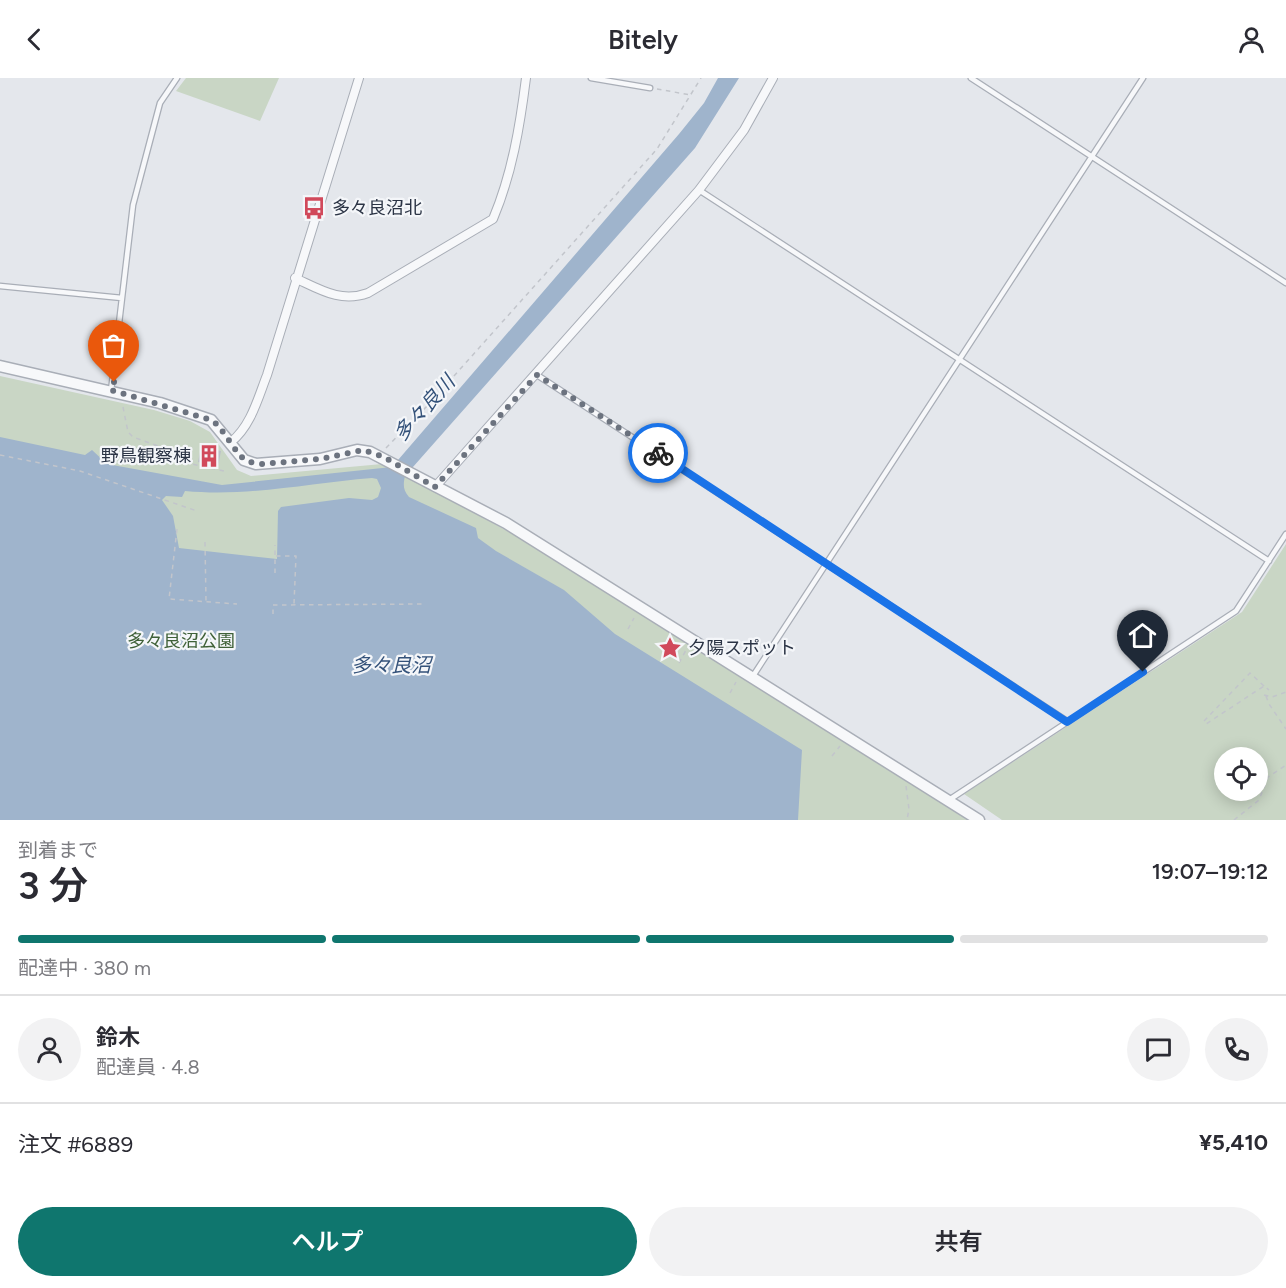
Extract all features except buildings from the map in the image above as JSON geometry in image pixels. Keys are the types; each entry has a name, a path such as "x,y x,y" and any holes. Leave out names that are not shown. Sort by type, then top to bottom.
{"street":[{"path":"231,442 239,436 252,413 267,375 359,78"},
{"path":"296,278 339,297 353,298 368,293 493,219 509,172 526,78"},
{"path":"435,487 537,375 612,286 699,190 744,130 772,78"},
{"path":"0,366 111,390 211,420 244,460 256,464 320,459 357,450 381,456 514,528 979,820"}],"lane":[{"path":"111,390 128,240 139,179 160,103 177,78"},
{"path":"591,78 650,88"},
{"path":"971,78 1286,282"},
{"path":"752,677 1143,78"},
{"path":"699,190 1269,561"},
{"path":"0,286 122,298"},
{"path":"537,375 828,563 1067,722"},
{"path":"948,800 1236,611 1286,534"}],"path":[{"path":"381,456 657,149 692,96 700,78"},
{"path":"650,88 692,96"},
{"path":"122,400 128,432 133,437 172,452 192,464 228,472"},
{"path":"0,455 80,471 196,511"},
{"path":"177,529 169,599 237,604"},
{"path":"205,542 206,602"},
{"path":"275,545 275,573"},
{"path":"275,556 296,556 294,605"},
{"path":"273,614 273,605 425,604"},
{"path":"628,629 634,618"},
{"path":"680,663 686,650"},
{"path":"1264,686 1206,724 1204,721 1250,673 1269,690"},
{"path":"730,693 737,681"},
{"path":"1286,692 1272,697 1265,695 1286,729"},
{"path":"832,756 840,745"},
{"path":"1234,820 1259,800 1268,777 1286,765"},
{"path":"906,786 909,809 907,820"}],"green space":[{"path":"186,78 279,78 260,121 176,91"},
{"name":"多々良沼","path":"0,376 154,410 190,421 210,432 237,470 251,476 382,464 390,466 511,533 968,820 0,820"},
{"path":"1286,544 1286,820 1002,820 964,794 1242,612"}],"water":[{"name":"多々良沼","path":"718,78 739,78 695,148 405,476 404,487 409,497 476,528 478,538 496,551 564,590 615,634 802,750 798,820 0,820 0,437 85,455 92,450 107,464 222,485 392,467 704,103","holes":["377,479 381,488 378,497 372,500 349,498 281,507 278,511 277,559 179,548 173,516 162,500 166,496 182,497 185,491 256,491"]}],"way so far":[{"path":"114,382 111,390 211,420 218,425 244,460 256,464 320,459 348,451 363,450 384,457 435,487 537,375 658,453"}],"place":[{"name":"多々良沼北","path":"314,208"},
{"name":"野鳥観察棟","path":"209,456"},
{"name":"夕陽スポット","path":"670,648"}],"route":[{"path":"658,453 1043,704 1067,722 1143,672"}],"water label":[{"name":"多々良川","path":"424,408"}],"park label":[{"name":"多々良沼公園","path":"181,641"}]}
